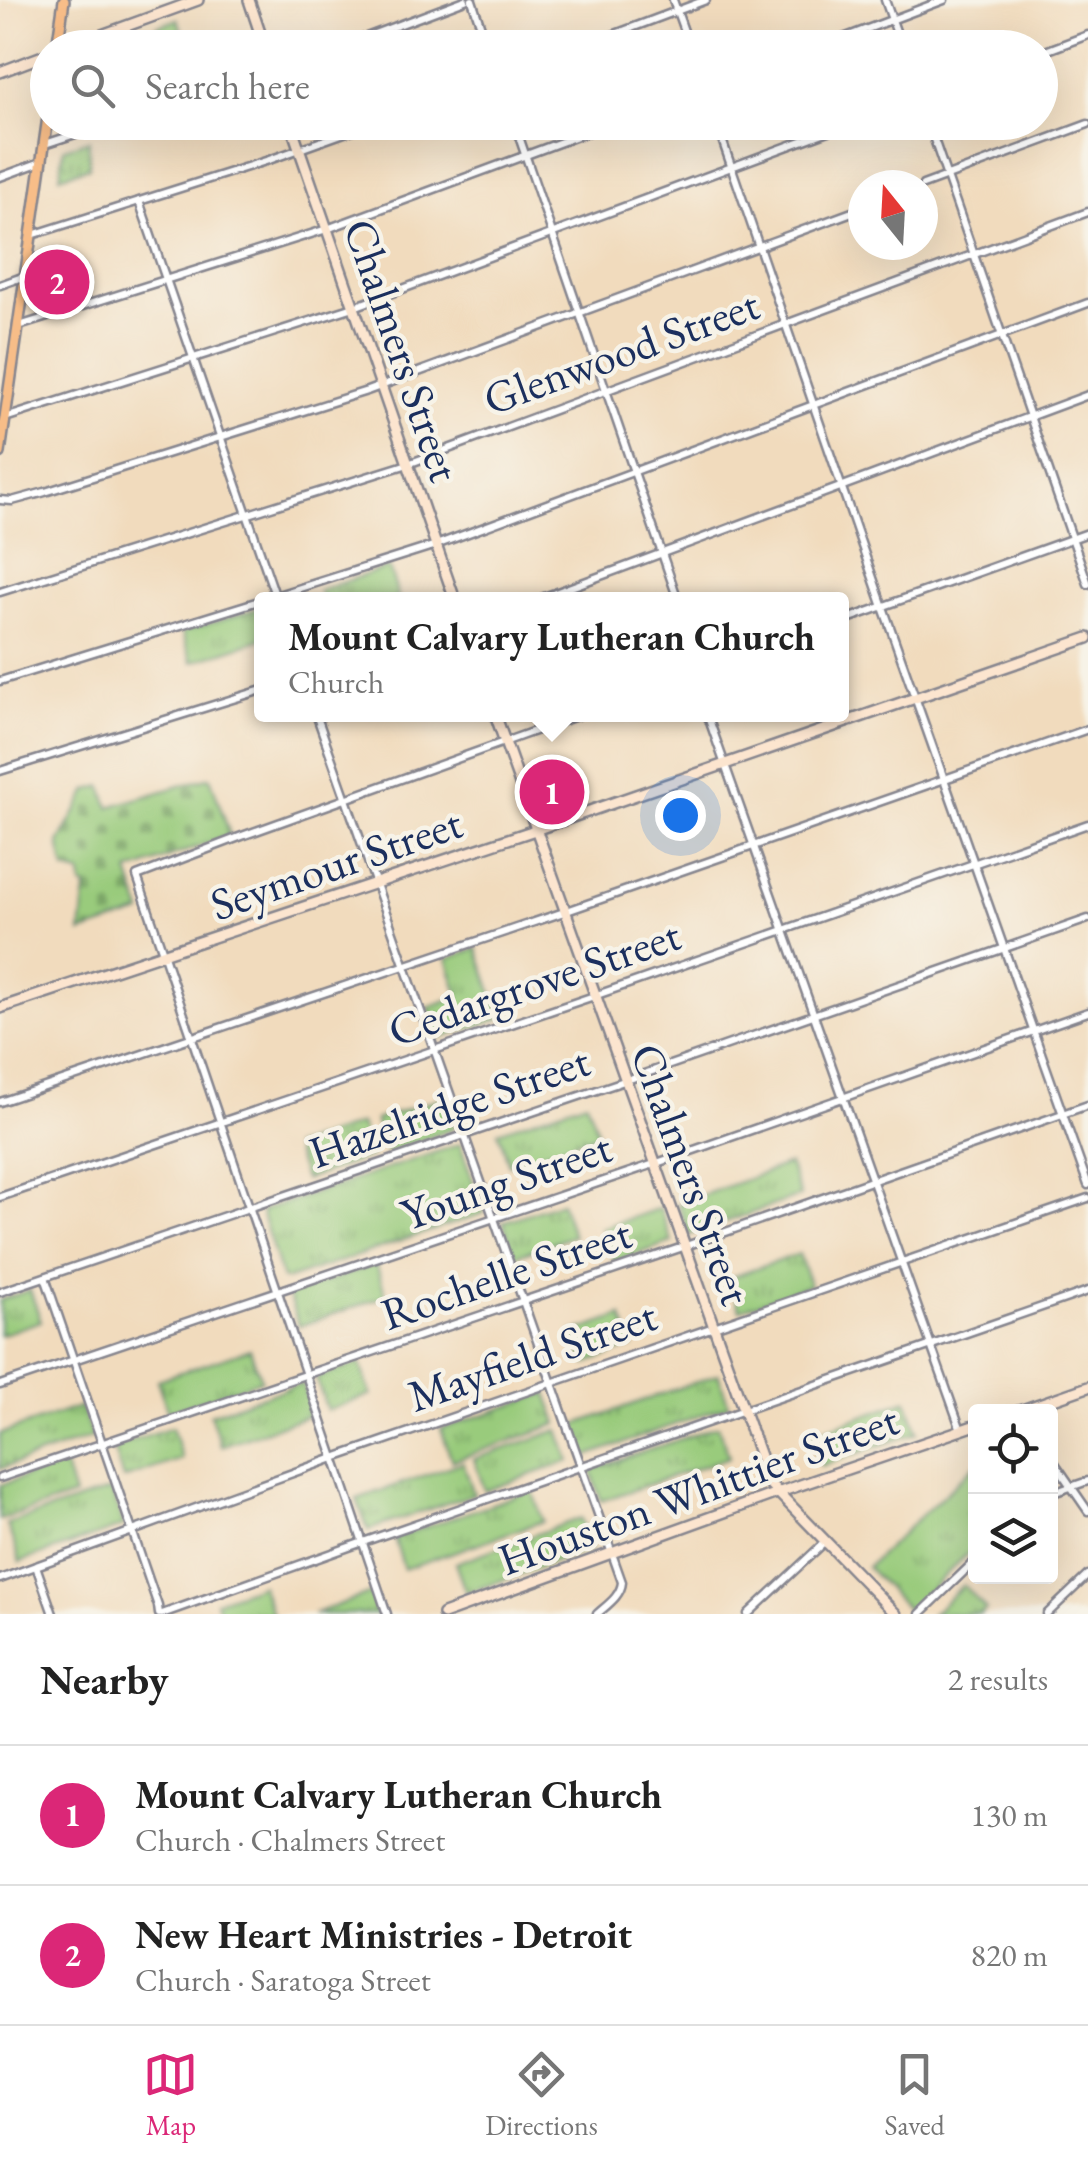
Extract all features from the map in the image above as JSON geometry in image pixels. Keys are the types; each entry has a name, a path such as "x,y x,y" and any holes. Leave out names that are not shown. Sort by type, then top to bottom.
{"main road":[{"path":"60,30 64,0"},
{"path":"0,453 5,384 18,326 45,140"}],"street":[{"path":"116,30 198,0"},
{"path":"250,0 259,30"},
{"path":"386,30 469,0 481,30"},
{"path":"673,0 684,30"},
{"path":"626,30 706,0"},
{"path":"886,0 896,30"},
{"path":"864,30 944,0"},
{"path":"1058,46 1088,35"},
{"path":"0,72 30,61"},
{"path":"1058,135 1088,124"},
{"path":"44,144 56,140"},
{"name":"Chalmers Street","path":"296,140 452,592"},
{"path":"31,235 327,140"},
{"path":"520,140 675,592"},
{"path":"18,326 327,229 568,140"},
{"path":"722,140 882,607 1088,1185"},
{"path":"5,418 354,307 806,140"},
{"path":"934,140 1088,584"},
{"path":"938,180 1045,140"},
{"path":"0,177 41,162"},
{"path":"139,201 274,592"},
{"name":"Glenwood Street","path":"0,592 408,464 1088,212"},
{"path":"0,500 27,497 381,386 848,214"},
{"path":"0,285 25,276"},
{"path":"294,592 634,472 1088,303"},
{"path":"558,592 1088,395"},
{"path":"849,619 1088,533"},
{"path":"0,681 254,602"},
{"name":"Seymour Street","path":"849,720 1088,638"},
{"path":"0,771 254,692"},
{"path":"319,722 612,1554 622,1587 597,1614"},
{"name":"Chalmers Street","path":"497,722 770,1484 896,1614"},
{"path":"388,1614 136,876 560,722"},
{"path":"710,722 961,1430"},
{"name":"Seymour Street","path":"0,1008 536,830 843,722"},
{"path":"0,1102 564,912 1088,729"},
{"name":"Cedargrove Street","path":"0,1197 1088,824"},
{"name":"Hazelridge Street","path":"0,1292 624,1081 1088,918"},
{"name":"Young Street","path":"0,1385 654,1164 1088,1012"},
{"name":"Rochelle Street","path":"0,1478 1088,1105"},
{"name":"Mayfield Street","path":"0,1579 334,1458 1088,1198"},
{"path":"45,1277 160,1614 1088,1291"},
{"path":"1038,1404 1088,1387"},
{"name":"Houston Whittier Street","path":"443,1614 968,1428"},
{"path":"1058,1467 1088,1511"},
{"path":"1058,1491 1088,1480"},
{"path":"748,1614 825,1542"},
{"path":"36,1566 52,1614"},
{"path":"920,1614 968,1568"},
{"path":"1047,1614 1088,1575"}],"green space":[{"path":"178,19 182,30 157,30 156,27"},
{"path":"89,140 89,167 60,176 64,148"},
{"path":"389,567 397,592 320,592"},
{"path":"254,610 254,642 192,662 182,632"},
{"path":"210,777 230,835 129,872 142,913 81,933 86,887 82,885 81,874 65,870 59,843 88,790 102,786 109,807"},
{"path":"477,948 501,1018 439,1039 428,1007 459,996 447,959"},
{"path":"443,1097 454,1129 386,1152 375,1120"},
{"path":"586,1101 598,1134 509,1164 498,1131"},
{"path":"360,1124 372,1156 304,1180 293,1147"},
{"path":"460,1144 484,1213 282,1279 261,1211"},
{"path":"789,1164 800,1196 689,1235 678,1204"},
{"path":"561,1202 573,1236 515,1256 503,1222"},
{"path":"660,1208 672,1242 614,1262 602,1228"},
{"path":"799,1254 810,1285 740,1310 729,1278"},
{"path":"376,1264 386,1296 299,1326 288,1295"},
{"path":"30,1290 41,1321 0,1335 0,1300"},
{"path":"622,1316 633,1347 585,1364 573,1333"},
{"path":"250,1349 261,1380 168,1412 157,1380"},
{"path":"360,1363 371,1395 327,1410 316,1378"},
{"path":"718,1374 729,1405 585,1457 574,1425"},
{"path":"302,1383 313,1414 221,1446 210,1414"},
{"path":"547,1393 558,1424 452,1461 441,1429"},
{"path":"907,1400 918,1432 821,1466 810,1435"},
{"path":"81,1406 92,1437 0,1469 0,1434"},
{"path":"718,1426 729,1457 601,1501 591,1470"},
{"path":"172,1427 182,1459 123,1479 113,1447"},
{"path":"559,1430 570,1461 485,1491 474,1459"},
{"path":"463,1462 474,1494 368,1530 357,1499"},
{"path":"64,1464 74,1496 0,1520 0,1485"},
{"path":"968,1472 968,1554 908,1610 867,1567"},
{"path":"111,1490 124,1526 20,1562 7,1524"},
{"path":"532,1490 543,1521 404,1569 394,1538"},
{"path":"581,1518 592,1549 466,1593 455,1563"},
{"path":"261,1585 272,1614 220,1614 216,1601"},
{"path":"963,1585 986,1609 981,1614 932,1614"},
{"path":"371,1593 379,1614 313,1614"}],"place":[{"name":"New Heart Ministries - Detroit","path":"57,282"},
{"name":"Mount Calvary Lutheran Church","path":"552,792"}]}
